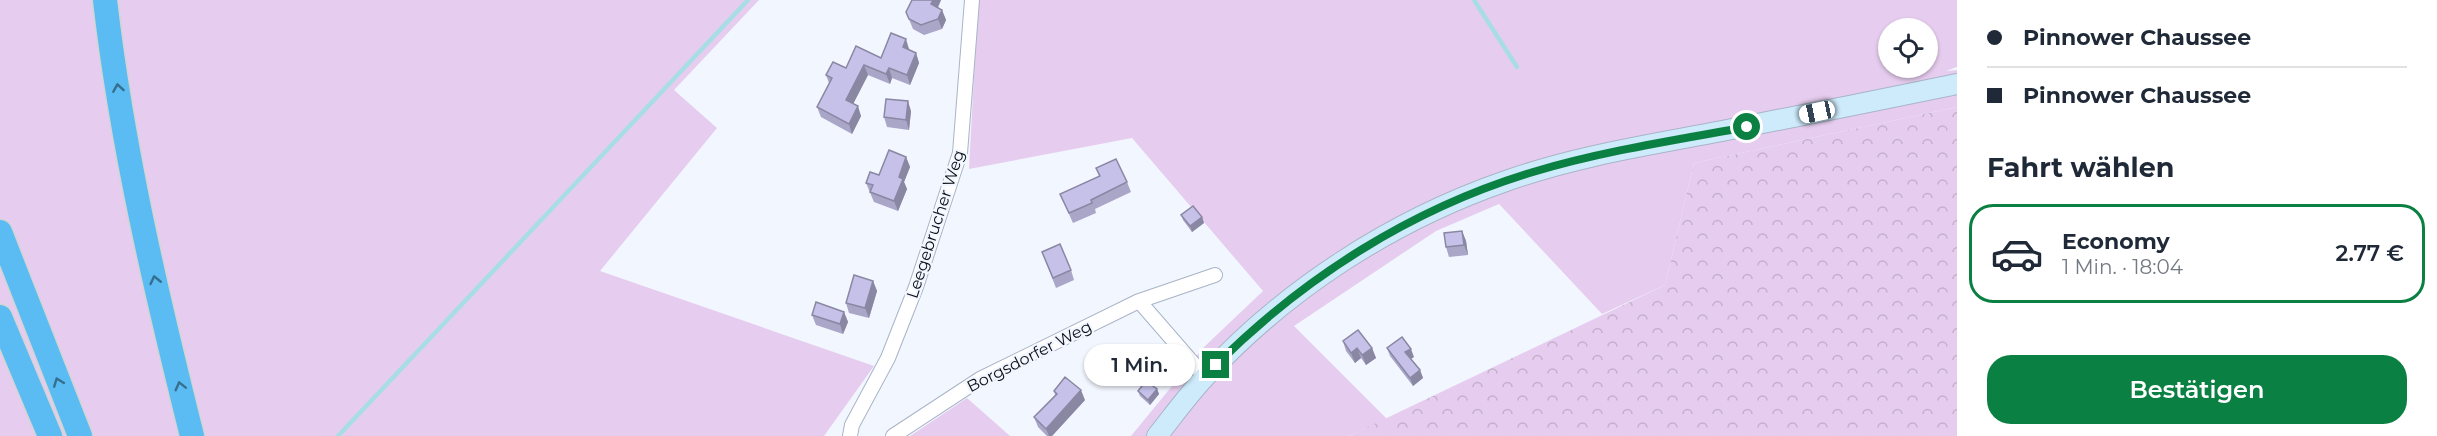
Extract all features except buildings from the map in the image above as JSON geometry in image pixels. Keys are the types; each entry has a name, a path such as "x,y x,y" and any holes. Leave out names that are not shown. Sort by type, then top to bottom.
{"highway":[{"path":"105,0 131,168 149,257 192,436"},
{"path":"0,232 80,436"},
{"path":"0,317 50,436"}],"main road":[{"path":"1157,436 1205,377 1260,324 1339,264 1400,228 1474,193 1533,172 1599,155 1957,84"}],"street":[{"name":"Leegebrucher Weg","path":"850,436 852,425 888,358 916,287 960,153 972,0"},
{"name":"Borgsdorfer Weg","path":"893,436 980,379 1138,301 1215,275"},
{"path":"1138,301 1205,377"}],"green space":[{"path":"0,0 759,0 674,90 717,128 600,271 874,366 824,436 0,436"},
{"path":"978,0 1957,0 1957,67 1946,71 1957,70 1957,107 1694,163 1665,285 1602,314 1499,204 1436,231 1294,326 1387,419 1349,436 1131,436 1204,347 1263,291 1132,138 969,169"},
{"path":"1957,107 1957,436 1349,436 1665,285 1694,163"},
{"path":"967,398 1010,436 910,436"}],"waterway":[{"path":"338,436 748,0"},
{"path":"1474,0 1517,67"}],"route":[{"path":"1216,365 1260,324 1339,264 1372,243 1448,204 1506,181 1571,161 1747,127"}]}
